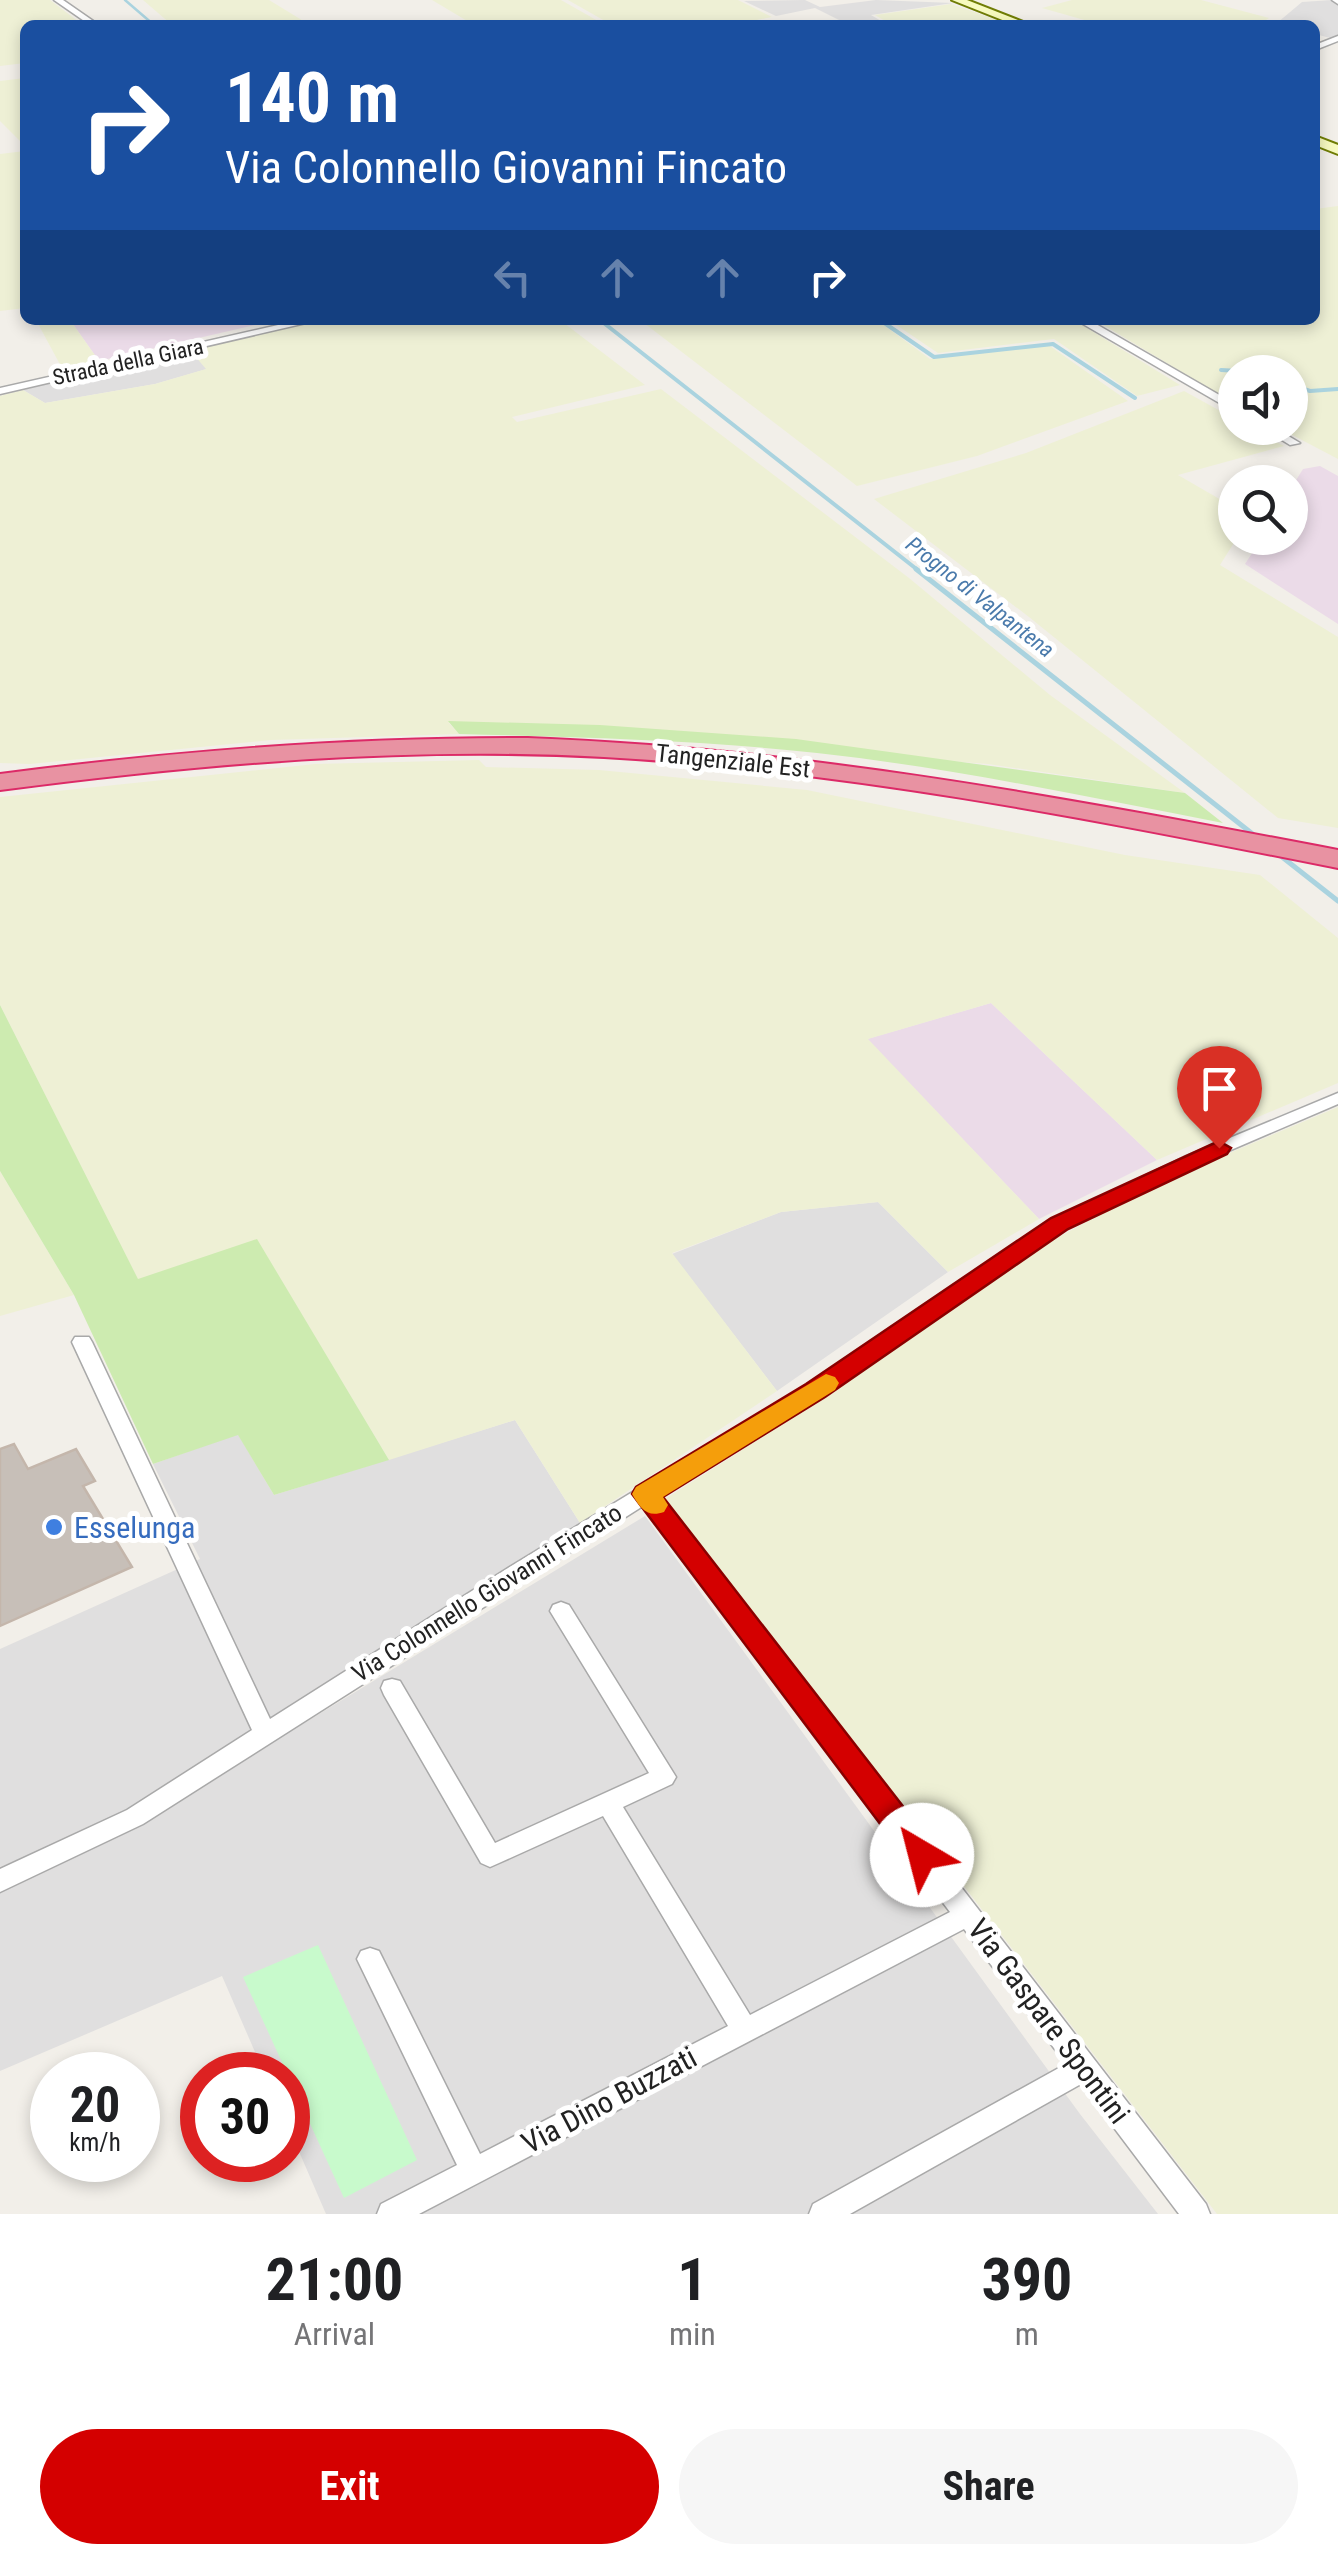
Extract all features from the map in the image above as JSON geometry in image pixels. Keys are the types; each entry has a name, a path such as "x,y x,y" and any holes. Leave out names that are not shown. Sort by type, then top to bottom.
{"highway":[{"name":"Tangenziale Est","path":"0,768 151,750 346,739 507,736 669,744 840,759 1185,823 1338,859"},
{"name":"Tangenziale Est","path":"0,784 121,765 356,750 603,749 774,763 1338,846"}],"street":[{"path":"58,0 88,20"},
{"path":"957,0 1011,20"},
{"name":"Strada della Giara","path":"0,391 292,325"},
{"path":"1090,325 1218,399"},
{"name":"Via Colonnello Giovanni Fincato","path":"0,1881 135,1818 816,1390 1060,1224 1190,1161 1338,1098"},
{"path":"82,1342 265,1734"},
{"name":"Via Gaspare Spontini","path":"646,1494 1196,2214"},
{"path":"392,1688 490,1856 664,1777 561,1612"},
{"path":"608,1802 744,2029"},
{"name":"Via Dino Buzzati","path":"391,2214 968,1915"},
{"path":"370,1959 474,2171"},
{"path":"823,2214 1086,2067"}],"shaded area":[{"path":"805,0 820,7 876,0 953,3 871,15 880,20 839,20 815,8 776,16 744,1"},
{"path":"1332,0 1338,5 1338,36 1334,39 1320,35 1320,20 1281,20 1302,2"},
{"path":"74,325 255,325 99,361"},
{"path":"189,349 207,369 155,384 45,403 23,390"},
{"path":"1320,466 1338,476 1338,624 1245,564 1251,555 1308,555 1308,468"},
{"path":"991,1003 1157,1160 1039,1219 867,1039"},
{"path":"878,1202 948,1272 777,1391 672,1254 781,1212"},
{"path":"515,1420 580,1523 130,1815 0,1867 0,1649 200,1559 153,1464 238,1434 274,1495"},
{"path":"645,1516 1080,2114 1158,2214 326,2214 310,2177 310,2052 255,2052 222,1976 44,2052 30,2052 30,2058 0,2071 0,1891 174,1802"}],"green space":[{"path":"0,0 50,0 76,20 20,20 20,64 0,66"},
{"path":"143,0 269,0 302,20 166,20"},
{"path":"432,0 561,0 596,20 466,20"},
{"path":"568,0 738,0 772,17 757,20 603,20"},
{"path":"1072,0 1201,0 1269,18 1084,20 1042,8"},
{"path":"951,4 997,20 884,20 875,15"},
{"path":"20,79 20,141 0,121 0,81"},
{"path":"20,152 20,309 0,311 0,154"},
{"path":"1338,206 1338,459 1308,443 1308,355 1218,355 1218,394 1103,325 1320,325 1320,208"},
{"path":"39,325 74,325 99,361 63,370"},
{"path":"293,325 567,325 645,385 512,417 517,422 661,389 909,578 1050,695 1185,793 988,764 449,723 459,734 271,740 30,764 0,763 0,396 23,390 45,403 155,384 206,369 189,349"},
{"path":"647,325 884,325 930,359 1047,344 1128,401 977,456 857,486"},
{"path":"896,325 1082,325 1180,385 1137,396 1054,339 938,353"},
{"path":"1184,391 1218,410 1218,445 1284,446 1178,475 1218,498 1218,555 1226,555 1220,565 1338,637 1338,828 1278,818 1029,617 874,499 1026,453"},
{"path":"448,721 600,725 796,739 1185,793 1223,823 868,759 683,742 459,734"},
{"path":"479,760 486,767 599,770 807,790 1125,855 1260,875 1338,938 1338,1083 1157,1160 991,1003 868,1039 1039,1219 948,1272 878,1202 781,1212 672,1253 777,1391 580,1523 515,1420 389,1460 257,1240 138,1280 0,1005 0,797 315,764"},
{"path":"0,1005 138,1279 257,1239 389,1460 274,1495 238,1435 153,1464 74,1295 0,1171"},
{"path":"1338,1107 1338,2214 1217,2214 665,1499 736,1454 971,1288 1027,1254 1161,1182"},
{"path":"0,1171 74,1295 0,1316"},
{"path":"318,1945 417,2160 344,2198 310,2124 310,2052 277,2052 243,1977"}],"building":[{"name":"Esselunga","path":"14,1444 28,1469 76,1449 95,1481 83,1486 132,1567 0,1626 0,1449"}],"waterway":[{"name":"Progno di Valpantena","path":"125,0 148,20"},
{"name":"Progno di Valpantena","path":"606,325 919,571"},
{"path":"887,325 934,357 1053,344 1135,398"},
{"path":"1308,390 1338,389"},
{"name":"Progno di Valpantena","path":"916,569 1259,839"},
{"name":"Progno di Valpantena","path":"1277,853 1338,901"}],"slow traffic":[{"path":"654,1505 646,1494 826,1383"}],"place":[{"name":"Esselunga","path":"54,1527"}],"route":[{"path":"922,1855 646,1494 816,1390 1060,1224 1219,1148"}]}
